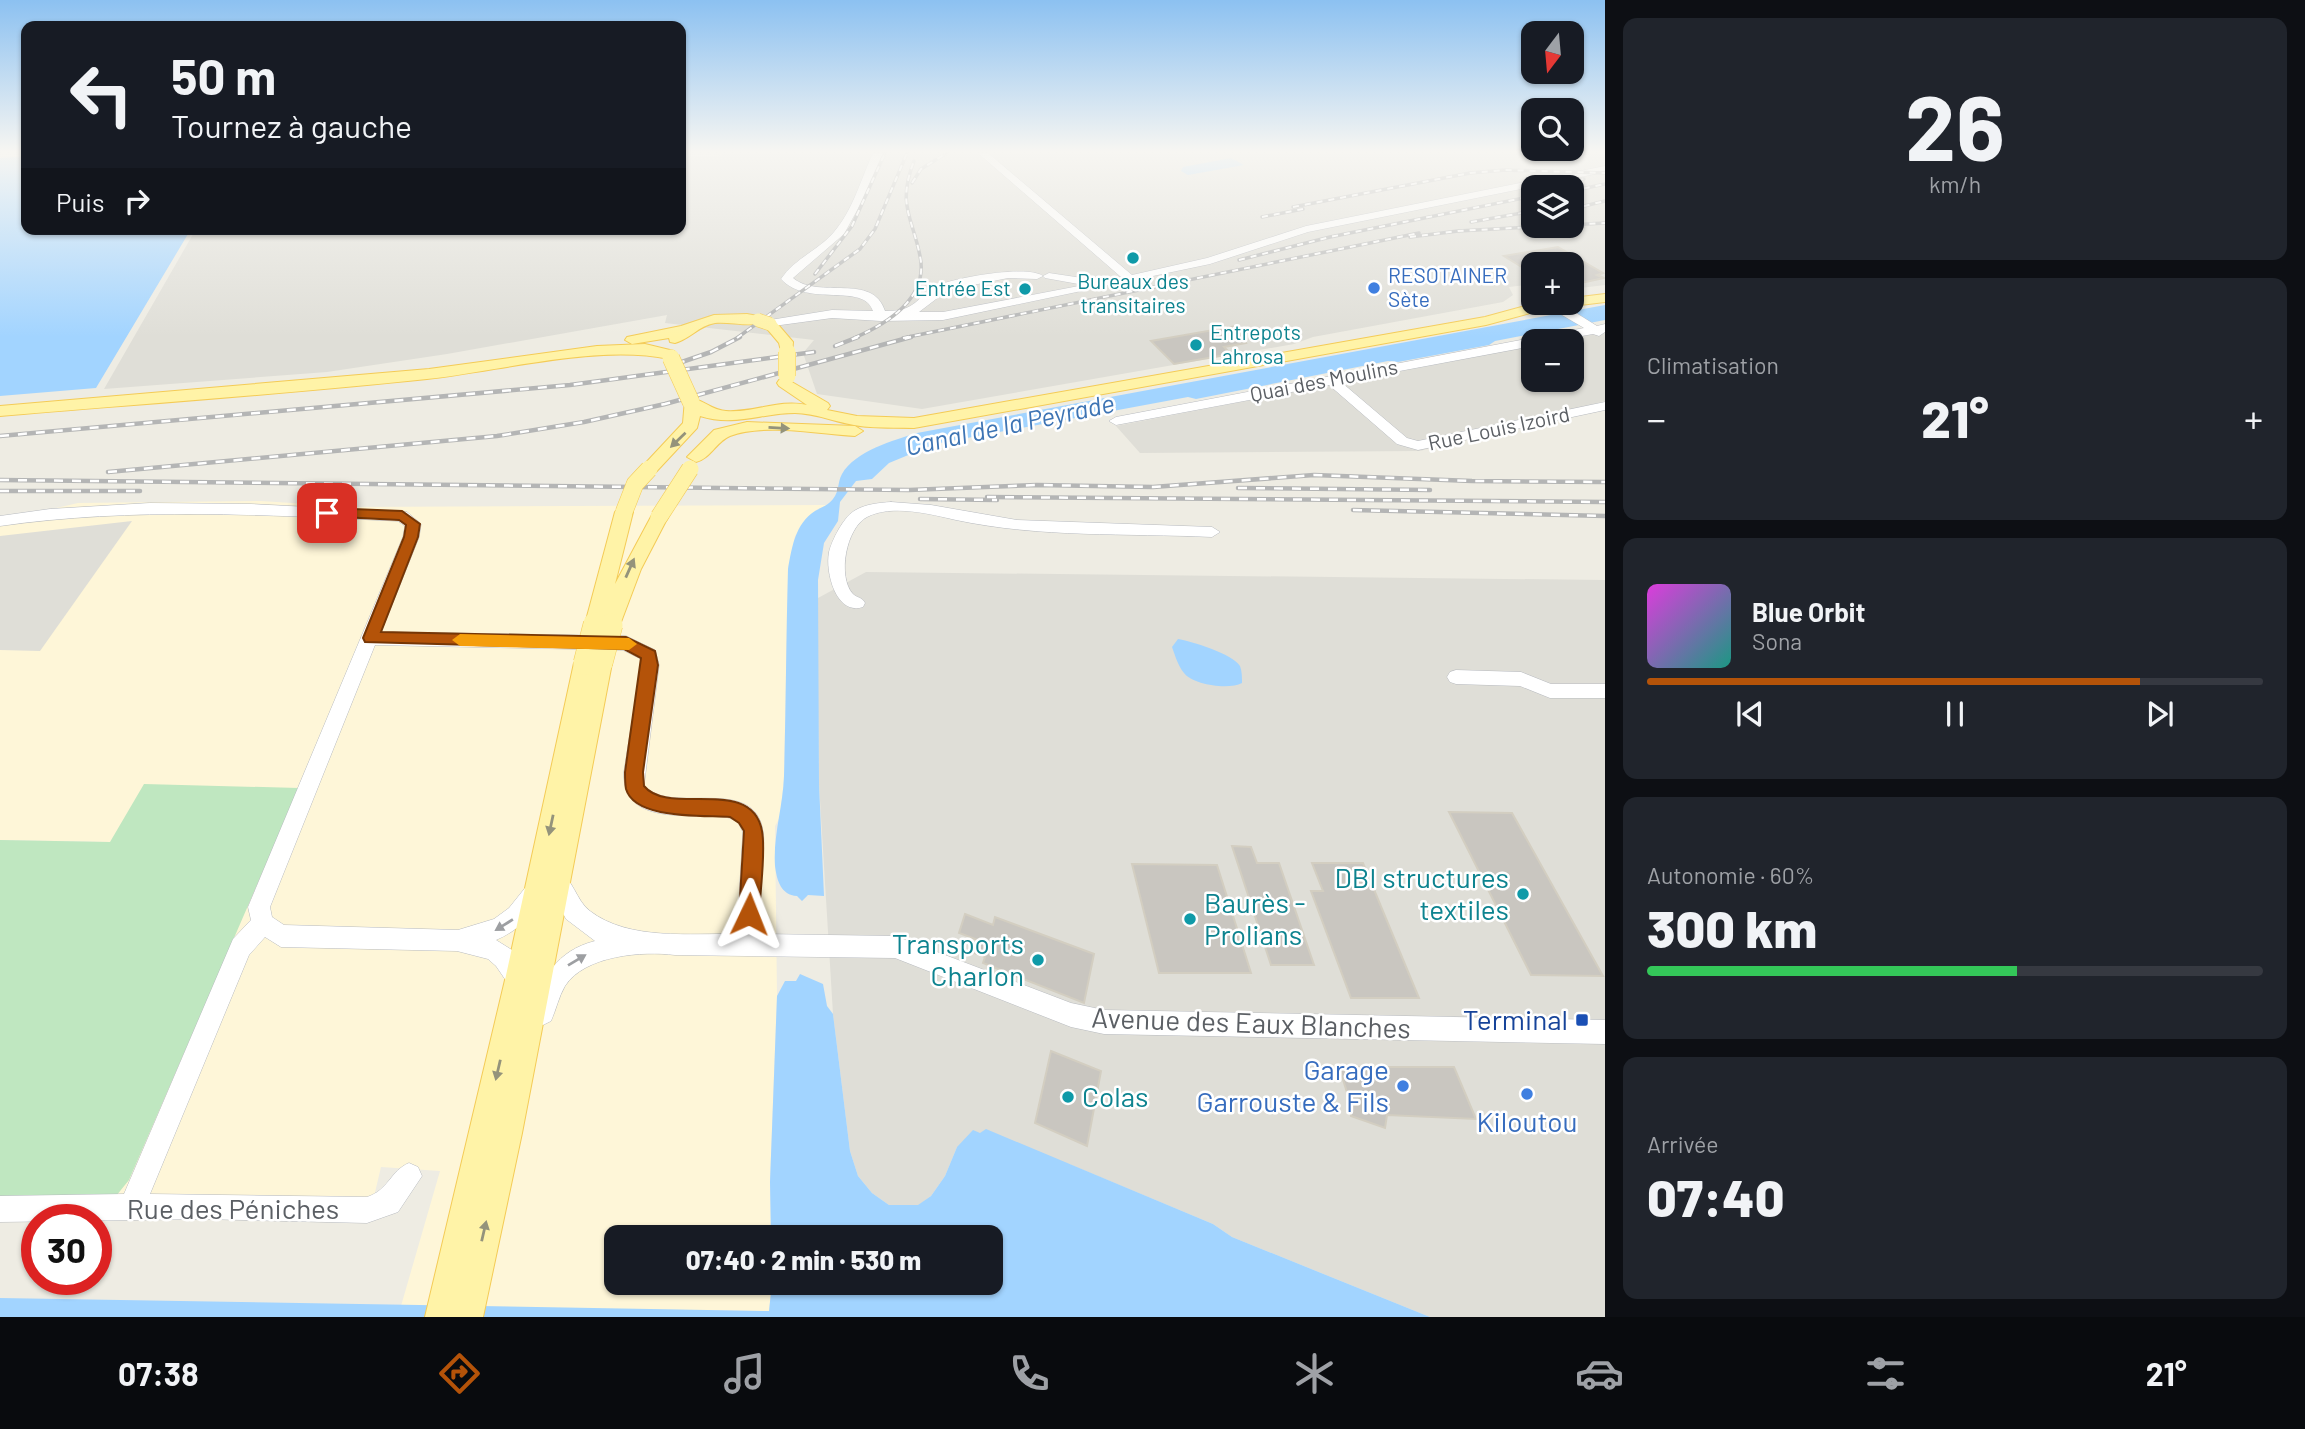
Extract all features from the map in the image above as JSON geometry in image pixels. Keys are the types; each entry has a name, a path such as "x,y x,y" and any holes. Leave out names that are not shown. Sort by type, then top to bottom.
{"main road":[{"path":"1584,293 1605,292"},
{"path":"1584,300 1605,298"},
{"path":"786,380 801,396 842,411 876,417 909,416 1443,322 1521,304"},
{"path":"603,625 634,559 693,463 708,433 715,426 735,417 765,410 798,408 857,421 914,423 1486,321 1521,310"},
{"path":"442,1317 462,1276 507,1133 547,885 603,625 624,512 635,484 691,424 691,403 670,356 677,336 700,322 723,317 764,322 787,347 786,380 777,401 765,410"},
{"path":"396,377 663,336 685,330"},
{"path":"0,411 396,377 597,351 645,349 670,356"},
{"path":"691,403 718,415 735,417"},
{"path":"693,463 722,433 738,429 768,427 858,431 905,427 914,423"},
{"path":"466,1317 462,1276 519,980 547,885"}],"street":[{"path":"848,214 839,233 816,254 791,271 787,279 794,287 806,291 862,293 871,296 880,306 881,317"},
{"path":"1055,214 1130,279"},
{"path":"764,322 832,314 918,316 1130,279 1210,261 1306,229 1378,214"},
{"path":"904,317 944,287 1008,275 1090,286"},
{"path":"918,316 928,307 1005,293 1038,279"},
{"path":"1572,315 1598,330"},
{"path":"787,347 802,324 814,317"},
{"name":"Quai des Moulins","path":"1116,421 1521,345"},
{"name":"Rue Louis Izoird","path":"1331,380 1402,441 1418,446 1605,406"},
{"path":"857,603 845,597 834,554 840,538 855,516 865,511 920,507 1007,524 1074,531 1171,529 1212,532"},
{"path":"0,521 67,513 226,509 402,516 413,524 411,537 258,907 263,923 281,936 457,940 494,950 504,958 519,980"},
{"path":"370,638 626,643 649,655 650,665 634,772 635,788 643,799 655,804 733,809 746,817 753,831 748,944"},
{"path":"1456,677 1521,680 1550,691 1605,691"},
{"path":"457,940 501,930 547,885"},
{"name":"Avenue des Eaux Blanches","path":"547,885 573,912 600,932 659,943"},
{"path":"131,1208 241,947 263,923"},
{"name":"Avenue des Eaux Blanches","path":"507,1133 521,1097 549,991 563,970 572,960 598,950 659,943 895,947 1072,1015 1104,1022 1605,1032"},
{"name":"Rue des Péniches","path":"0,1209 201,1206 367,1210 389,1203 408,1176"}],"shaded area":[{"path":"686,214 1521,214 1521,238 1584,238 1584,214 1605,214 1605,285 1584,288 1584,252 1521,252 1521,286 1509,287 1513,295 1503,302 1313,337 1294,344 922,409 817,394 803,353 814,340 665,323 667,315 327,372 104,389 193,235 686,235"},
{"path":"1605,332 1605,401 1420,451 1140,453 1116,426 1521,348 1521,392 1584,392 1584,336"},
{"path":"261,501 353,507 827,505 816,510 795,536 788,569 784,779 780,817 775,826 777,996 771,1225 604,1225 604,1295 771,1295 769,1311 401,1306 440,1171 381,1167 372,1205 112,1201 110,842 0,840 0,521 78,503"},
{"path":"132,521 40,651 0,650 0,536"},
{"path":"866,572 1605,580 1605,1317 1430,1317 1232,1237 1213,1224 1069,1164 957,1147 945,1176 931,1196 919,1205 889,1205 872,1193 858,1176 850,1151 833,1014 819,784 817,636 818,598"}],"green space":[{"path":"144,784 299,788 129,1180 112,1201 0,1199 0,840 110,842"}],"water":[{"path":"0,214 21,214 21,235 187,235 96,388 0,396"},
{"name":"Canal de la Peyrade","path":"1605,305 1605,320 1558,329 1521,329 1521,336 1495,341 1489,345 935,444 889,463 872,479 856,481 840,502 838,521 824,543 818,580 819,784 824,896 808,895 802,901 787,893 781,886 776,872 775,855 784,776 788,569 791,552 803,522 833,499 842,474 856,459 876,447 917,433 1551,315 1584,315 1584,309"},
{"path":"1178,639 1211,649 1236,661 1241,668 1242,683 1229,686 1212,685 1189,677 1180,667 1172,647"},
{"path":"800,974 823,984 827,1006 833,1014 850,1151 858,1176 872,1193 889,1205 918,1205 931,1196 945,1176 957,1147 973,1130 980,1133 986,1129 1213,1224 1232,1237 1430,1317 0,1317 0,1298 769,1311 771,1295 1003,1295 1003,1225 771,1225 777,996 785,981 796,981"}],"building":[{"path":"1558,247 1567,252 1528,252"},
{"path":"1521,253 1521,267 1504,256"},
{"path":"1584,262 1603,273 1597,275 1604,278 1584,282"},
{"name":"Entrepots Lahrosa","path":"1236,326 1246,343 1224,347 1231,354 1174,364 1151,341"},
{"name":"DBI structures textiles","path":"1449,812 1512,813 1603,976 1531,975"},
{"path":"1232,846 1251,847 1257,863 1279,863 1314,965 1271,965"},
{"path":"1312,863 1363,863 1419,998 1351,998 1311,891 1323,891"},
{"name":"Baurès - Prolians","path":"1132,864 1217,865 1251,973 1159,973"},
{"name":"Transports Charlon","path":"965,914 993,925 995,917 1094,954 1084,1003 983,963 985,957 974,953 978,940 959,933"},
{"name":"Colas","path":"1051,1051 1101,1071 1087,1146 1035,1123"},
{"name":"Garage Garrouste & Fils","path":"1339,1067 1454,1067 1476,1119 1387,1115 1385,1128 1351,1116 1351,1105"}],"railway":[{"path":"815,274 852,226 857,214"},
{"path":"737,338 860,249 875,229 881,214"},
{"path":"854,338 892,317 912,297 918,285 920,256 909,214"},
{"path":"1262,217 1275,214"},
{"path":"1239,260 1330,237 1442,214"},
{"path":"1471,222 1513,214"},
{"path":"1410,237 1458,231 1605,223"},
{"path":"903,338 1419,233"},
{"path":"676,364 711,352 740,337"},
{"path":"835,346 858,337"},
{"path":"108,472 497,436 584,422 665,404 911,337"},
{"path":"0,436 570,385 814,352"},
{"path":"0,480 909,490 1037,485 1153,487 1314,475 1472,481 1605,482"},
{"path":"1238,488 1430,490"},
{"path":"0,491 140,491"},
{"path":"987,497 1605,502"},
{"path":"920,499 997,500"},
{"path":"1353,510 1605,516"}],"slow traffic":[{"path":"460,640 629,644"}],"place":[{"name":"Bureaux des transitaires","path":"1133,258"},
{"name":"RESOTAINER Sète","path":"1374,288"},
{"name":"Entrée Est","path":"1025,289"},
{"name":"Entrepots Lahrosa","path":"1196,345"},
{"name":"DBI structures textiles","path":"1523,894"},
{"name":"Baurès - Prolians","path":"1190,919"},
{"name":"Transports Charlon","path":"1038,960"},
{"name":"Terminal","path":"1582,1020"},
{"name":"Garage Garrouste & Fils","path":"1403,1086"},
{"name":"Kiloutou","path":"1527,1094"},
{"name":"Colas","path":"1068,1097"}],"route":[{"path":"327,513 402,516 413,524 411,537 370,638 626,643 649,655 650,665 634,772 635,788 643,799 655,804 733,809 746,817 753,831 749,914"}]}
